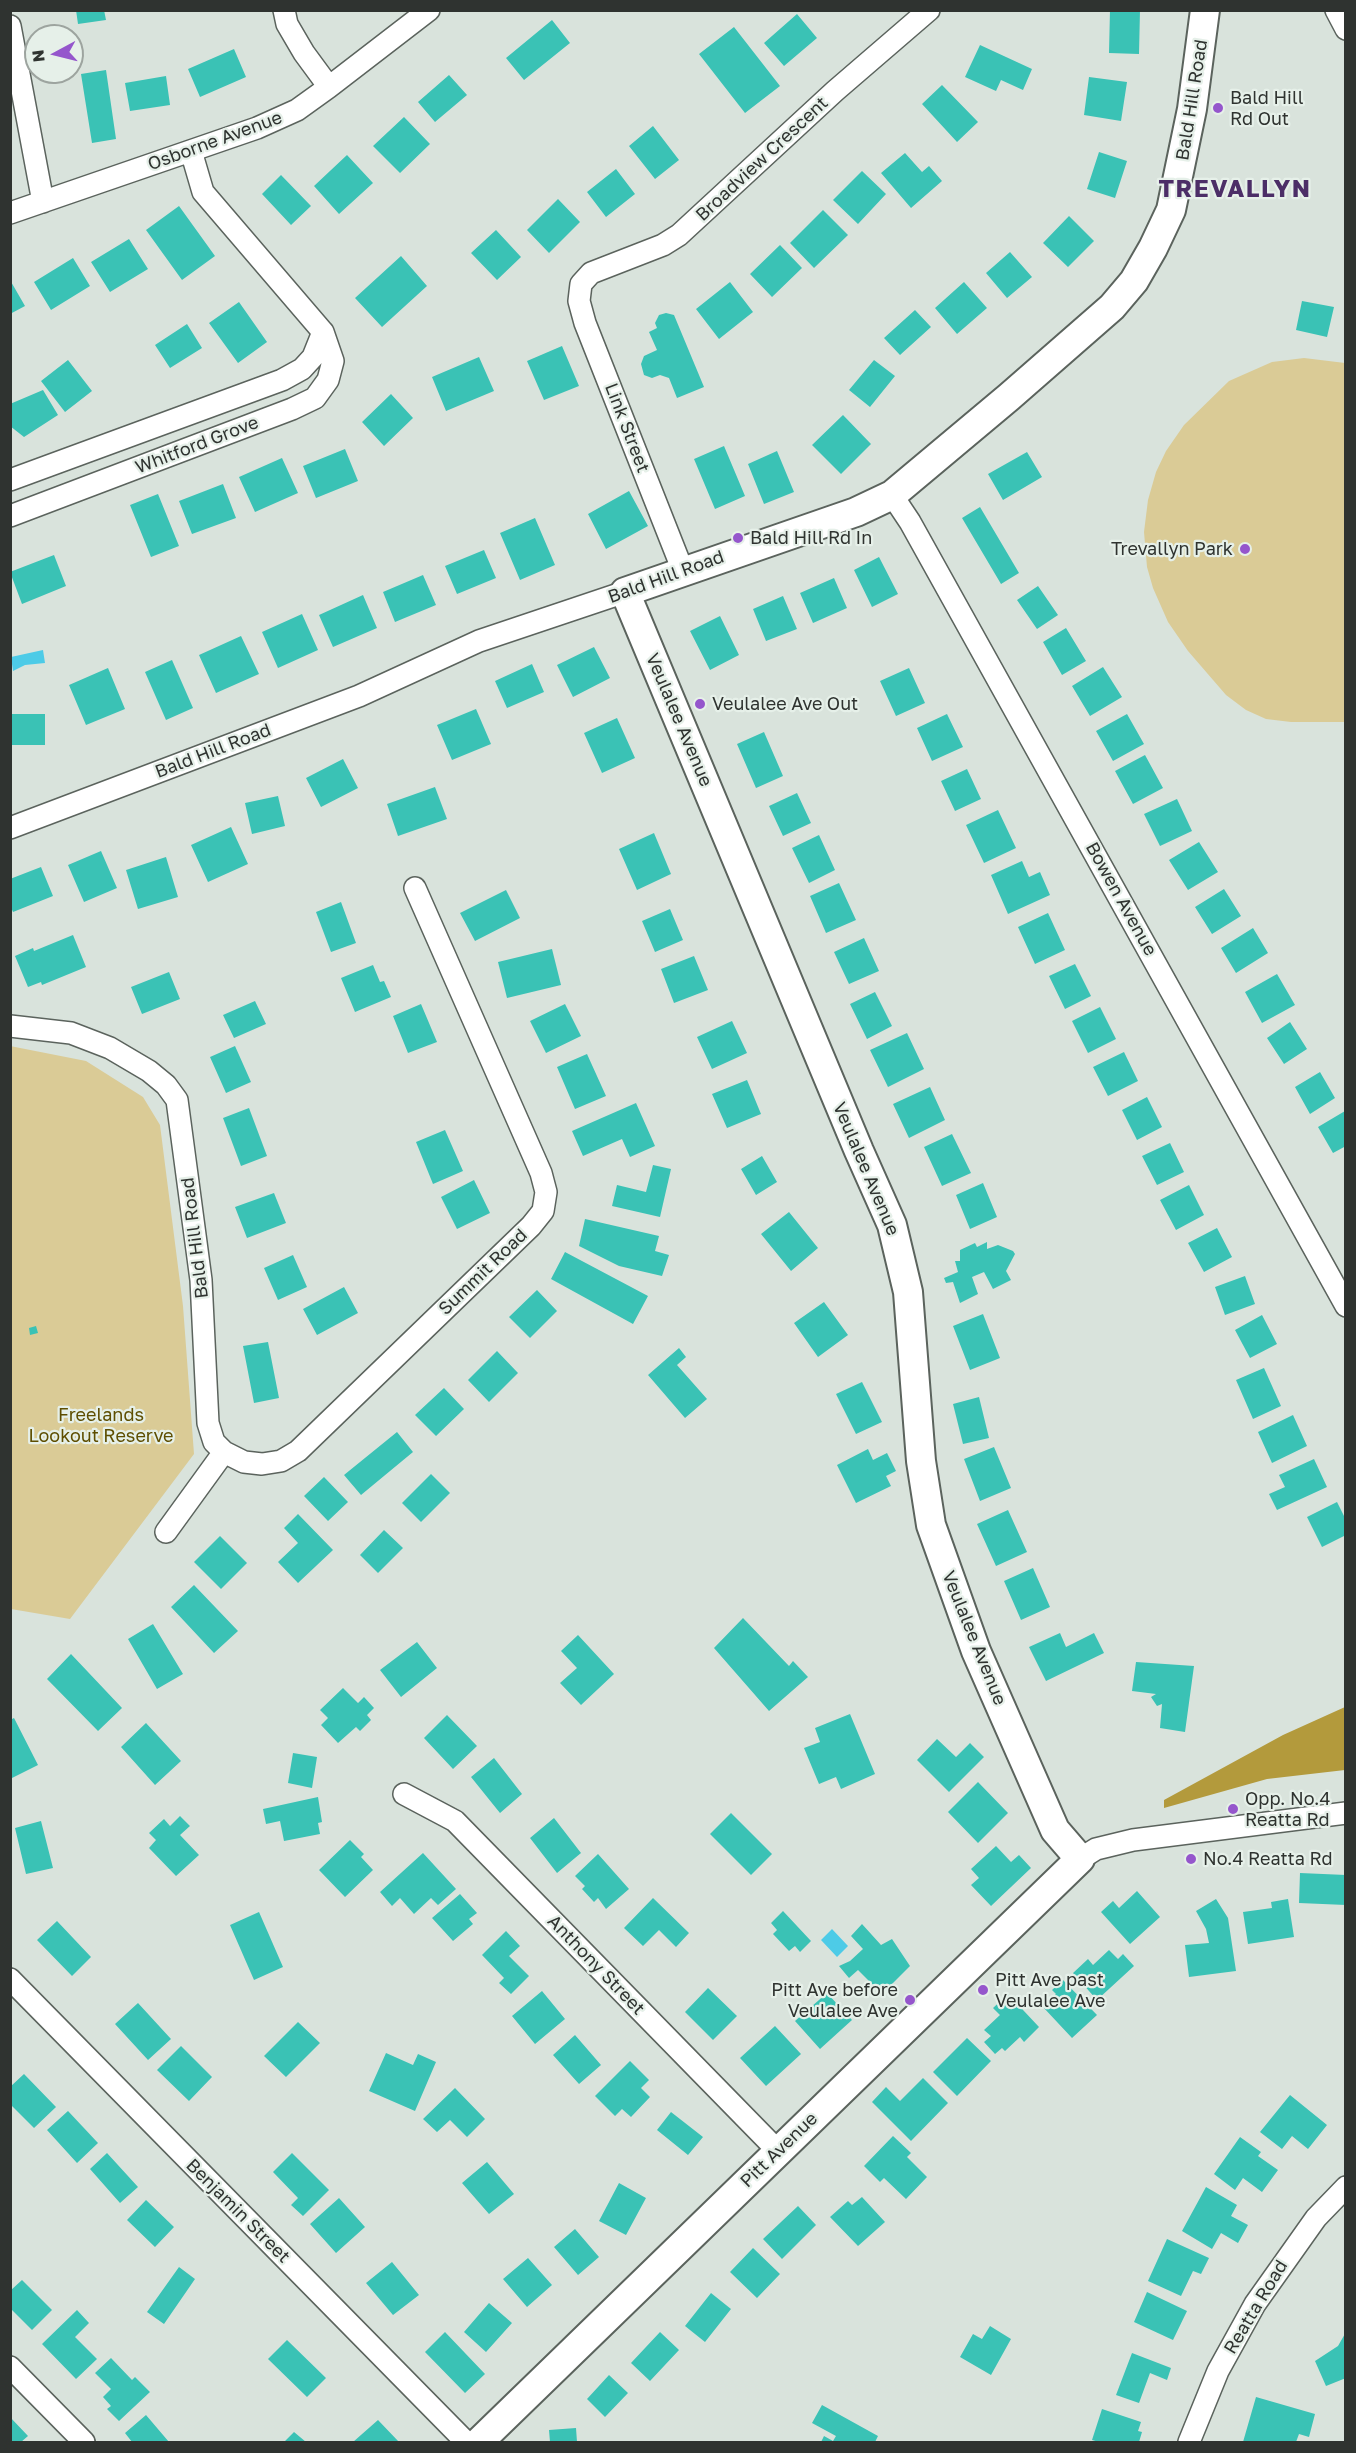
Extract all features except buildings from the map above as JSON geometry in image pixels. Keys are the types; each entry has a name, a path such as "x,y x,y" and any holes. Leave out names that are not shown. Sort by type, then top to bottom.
{"street":[{"path":"284,10 287,24 304,53 329,87 429,10"},
{"name":"Broadview Crescent","path":"581,284 591,273 663,245 679,235 835,91 930,10"},
{"name":"Bald Hill Road","path":"10,828 359,696 479,641 856,512 892,495 1095,323 1134,281 1171,210 1192,109 1205,10"},
{"path":"1336,10 1346,29"},
{"path":"10,26 43,202"},
{"name":"Osborne Avenue","path":"10,213 257,128 297,110 329,87"},
{"name":"Whitford Grove","path":"10,516 315,398 328,380 333,361 323,332 203,192 191,151"},
{"name":"Link Street","path":"581,284 579,301 585,323 683,571"},
{"name":"Whitford Grove","path":"10,480 282,380 302,369 313,357 323,332"},
{"name":"Bowen Avenue","path":"892,495 910,522 1346,1306"},
{"name":"Veulalee Avenue","path":"625,592 892,1225 908,1292 921,1461 931,1525 976,1651 1055,1830 1080,1859"},
{"name":"Summit Road","path":"224,1452 244,1462 262,1464 281,1461 298,1451 531,1226 543,1210 546,1192 541,1173 415,888"},
{"name":"Bald Hill Road","path":"10,1026 71,1033 110,1048 149,1071 166,1085 177,1100 201,1280 208,1423 214,1442 224,1452"},
{"path":"166,1532 224,1452"},
{"name":"Anthony Street","path":"404,1794 455,1821 778,2151"},
{"path":"1080,1859 1096,1849 1133,1840 1346,1813"},
{"name":"Pitt Avenue","path":"479,2442 1080,1859"},
{"name":"Benjamin Street","path":"10,1979 466,2442"},
{"name":"Reatta Road","path":"1190,2442 1218,2371 1255,2304 1316,2218 1346,2187"},
{"path":"10,2367 84,2442"}],"green space":[{"name":"Trevallyn Park","path":"1304,358 1345,363 1345,722 1291,722 1266,719 1246,710 1226,695 1188,651 1168,622 1153,588 1147,567 1144,532 1148,500 1156,472 1166,451 1184,425 1229,381 1272,362"},
{"name":"Freelands Lookout Reserve","path":"10,1046 86,1061 143,1097 160,1125 183,1306 194,1454 70,1619 11,1609"}],"shaded area":[{"path":"1345,1707 1345,1770 1267,1779 1164,1808 1164,1800 1283,1735"}],"water":[{"path":"43,650 45,663 25,665 13,671 11,657"},
{"path":"832,1929 848,1946 837,1957 821,1940"}],"place":[{"name":"Bald Hill Rd Out","path":"1218,108"},
{"name":"Bald Hill Rd In","path":"738,538"},
{"name":"Trevallyn Park","path":"1245,549"},
{"name":"Veulalee Ave Out","path":"700,704"},
{"name":"Opp. No.4 Reatta Rd","path":"1233,1809"},
{"name":"No.4 Reatta Rd","path":"1191,1859"},
{"name":"Pitt Ave past Veulalee Ave","path":"983,1990"},
{"name":"Pitt Ave before Veulalee Ave","path":"910,2000"}],"district":[{"name":"TREVALLYN","path":"1235,189"}]}
